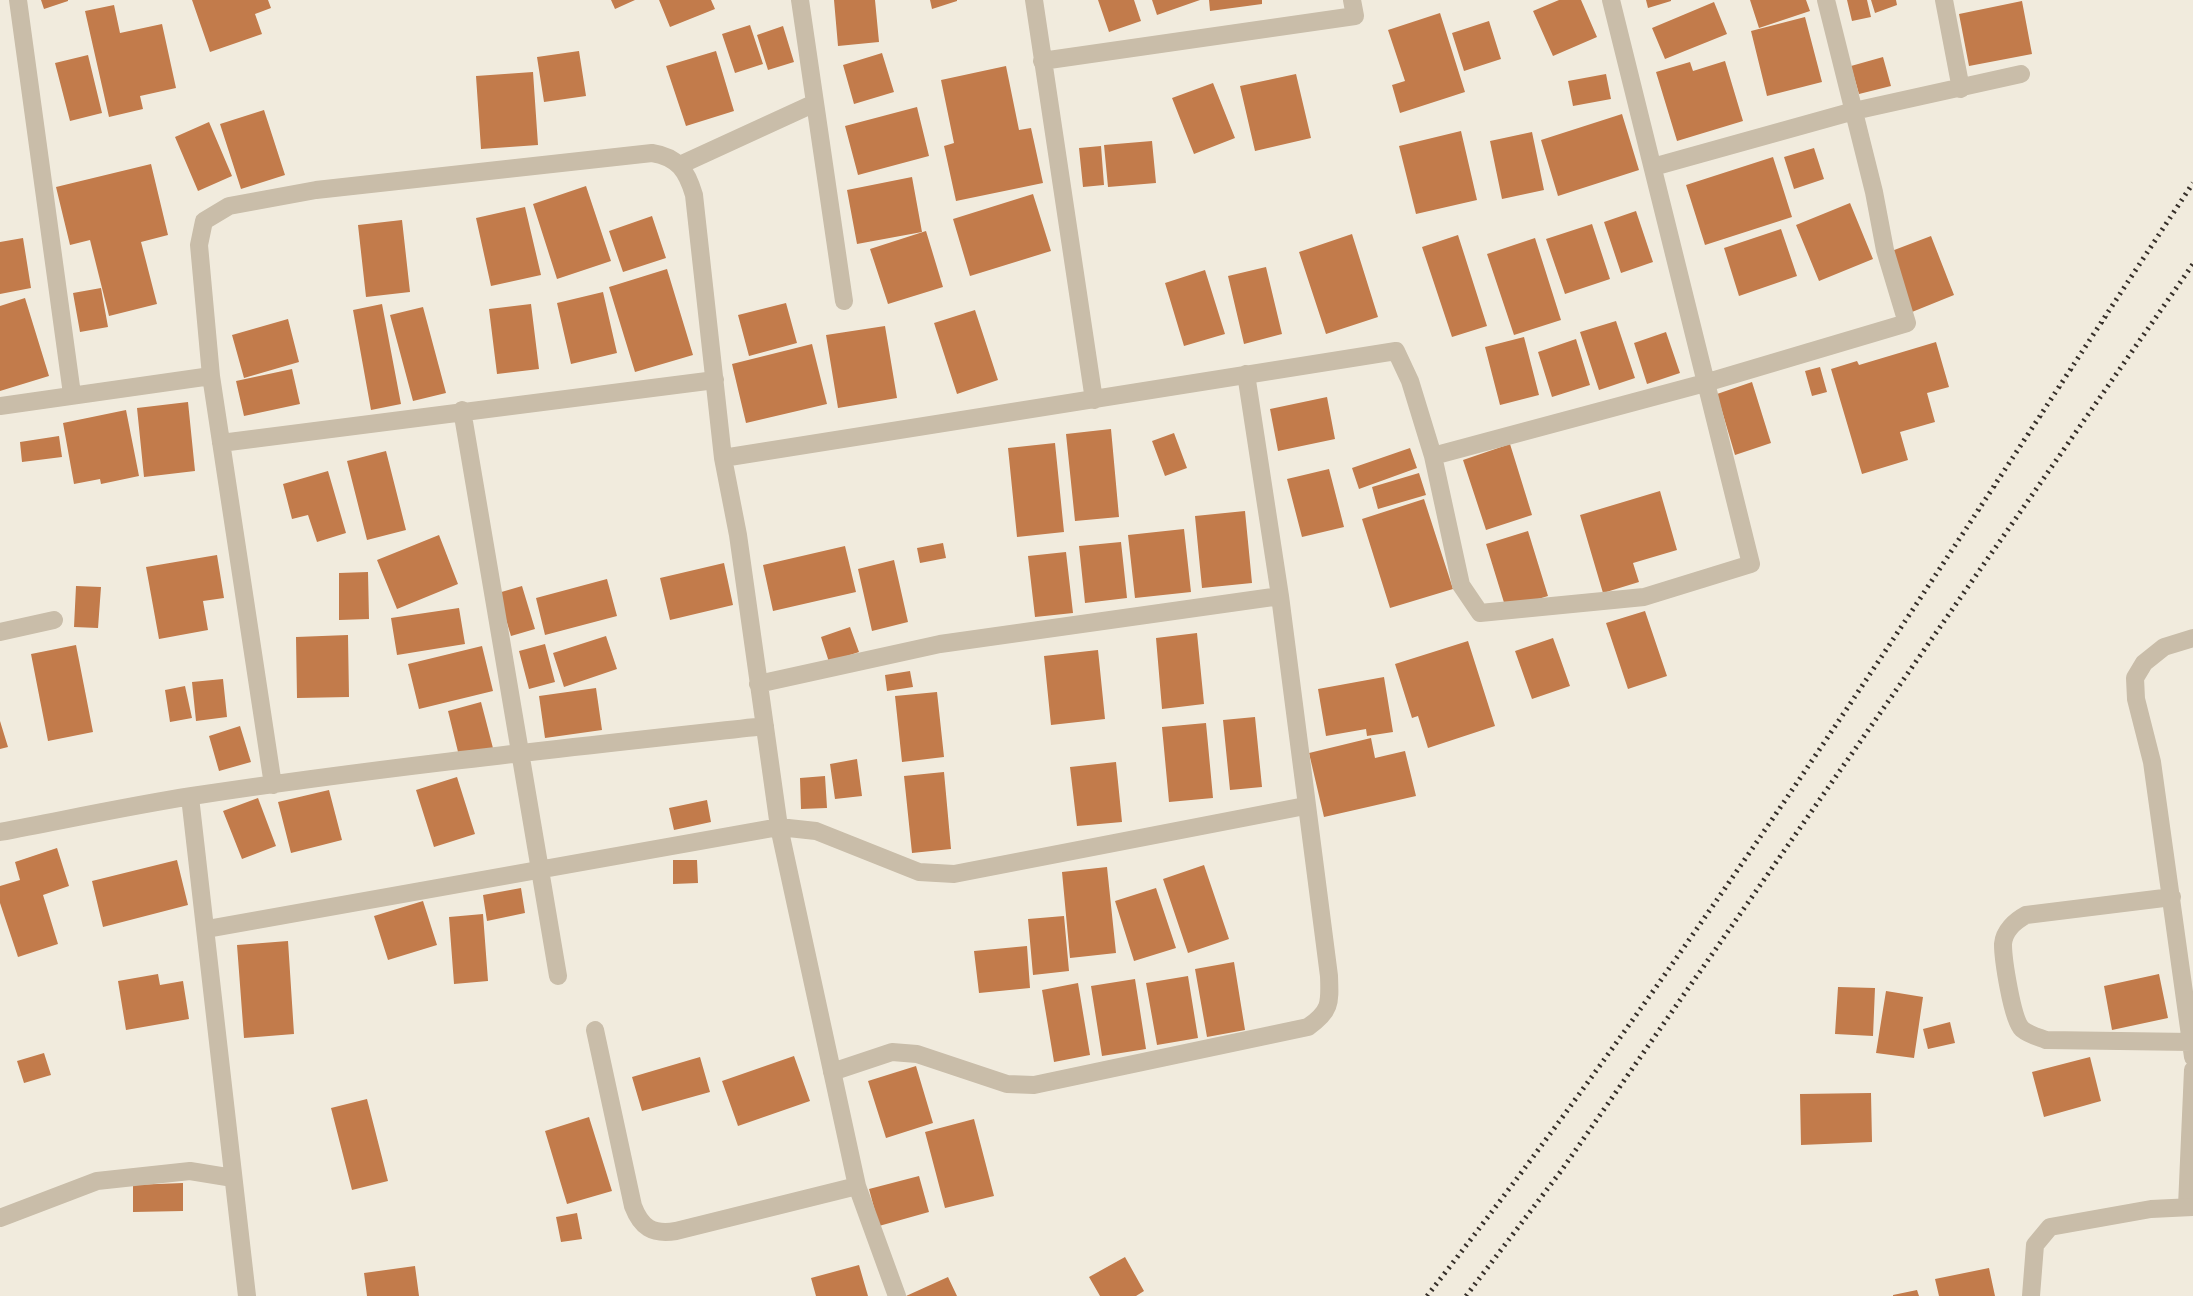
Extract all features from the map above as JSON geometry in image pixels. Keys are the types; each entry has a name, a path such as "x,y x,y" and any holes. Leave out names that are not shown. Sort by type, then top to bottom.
{"street":[{"path":"18,0 72,394"},
{"path":"800,0 844,301"},
{"path":"1034,0 1094,400"},
{"path":"1042,61 1355,16 1352,0"},
{"path":"723,458 1396,351 1410,380 1433,456 1461,585 1480,613 1644,597 1751,564 1611,0"},
{"path":"1433,456 1705,383 1907,323 1885,250 1826,0"},
{"path":"1944,0 1961,89"},
{"path":"1653,167 1854,111 2021,74"},
{"path":"680,165 815,103"},
{"path":"273,785 211,376 200,232 204,221 229,206 316,190 652,153 667,155 680,165 694,195 723,458 738,535 779,827 857,1186 897,1296"},
{"path":"832,1072 892,1052 917,1054 1007,1084 1034,1085 1308,1027 1323,1017 1330,1000 1280,596 1246,374"},
{"path":"0,406 211,376"},
{"path":"221,443 462,410 715,380"},
{"path":"462,410 558,976"},
{"path":"758,684 940,644 1280,596"},
{"path":"0,632 54,620"},
{"path":"2172,897 2026,915 2015,922 2003,943 2014,1015 2021,1028 2046,1040 2192,1050 2172,897 2152,762 2136,699 2135,678 2144,663 2164,647 2193,638"},
{"path":"0,832 190,797 273,785 522,752 765,726"},
{"path":"190,797 247,1296"},
{"path":"207,929 779,827 816,831 919,872 954,874 1305,806"},
{"path":"595,1030 632,1206 639,1222 646,1229 676,1231 857,1186"},
{"path":"2031,1296 2035,1245 2050,1227 2151,1209 2190,1207 2193,1070"},
{"path":"0,1218 97,1181 118,1177 190,1171 233,1178"}],"building":[{"path":"41,0 68,0 68,1 44,9"},
{"path":"192,0 268,0 271,8 255,14 262,34 210,52"},
{"path":"611,0 635,0 615,9"},
{"path":"659,0 711,0 715,9 670,27"},
{"path":"834,0 875,0 879,42 838,46"},
{"path":"930,0 957,0 957,1 932,9"},
{"path":"1098,0 1134,0 1141,21 1109,32"},
{"path":"1152,0 1200,0 1157,15"},
{"path":"1209,0 1262,0 1262,4 1210,11"},
{"path":"1559,0 1581,0 1597,37 1553,56 1533,11"},
{"path":"1646,0 1671,0 1671,1 1648,8"},
{"path":"1750,0 1806,0 1810,11 1759,28"},
{"path":"1847,0 1867,0 1871,17 1852,21"},
{"path":"1871,0 1896,0 1897,5 1875,13"},
{"path":"2022,1 2032,54 1969,66 1959,14"},
{"path":"1714,2 1727,34 1665,59 1652,28"},
{"path":"114,5 120,33 162,24 176,88 140,96 143,109 109,117 85,11"},
{"path":"1440,13 1465,92 1400,113 1392,85 1405,81 1388,30"},
{"path":"1805,17 1822,82 1767,96 1751,31"},
{"path":"1489,21 1501,59 1464,71 1452,33"},
{"path":"750,25 763,64 735,73 722,34"},
{"path":"783,26 794,62 768,70 757,35"},
{"path":"579,51 586,96 544,102 537,57"},
{"path":"716,51 734,111 686,126 666,66"},
{"path":"882,53 894,92 854,104 843,65"},
{"path":"88,55 102,113 70,121 55,63"},
{"path":"1883,57 1891,86 1859,94 1851,66"},
{"path":"1725,61 1743,121 1677,141 1656,72 1690,62 1693,71"},
{"path":"1006,66 1019,130 1031,128 1043,183 956,201 944,146 954,143 941,80"},
{"path":"533,72 538,145 481,149 476,76"},
{"path":"1296,74 1311,138 1255,151 1240,86"},
{"path":"1606,74 1611,99 1573,106 1568,81"},
{"path":"1213,83 1235,138 1194,154 1172,98"},
{"path":"917,107 929,156 858,175 845,126"},
{"path":"264,110 285,175 241,189 220,124"},
{"path":"1622,114 1639,170 1558,196 1541,140"},
{"path":"209,122 232,176 198,191 175,137"},
{"path":"1461,131 1477,200 1416,214 1399,146"},
{"path":"1532,132 1544,190 1502,199 1490,141"},
{"path":"1152,141 1156,183 1108,187 1104,145"},
{"path":"1101,146 1104,185 1083,187 1079,148"},
{"path":"1814,148 1824,179 1794,189 1784,157"},
{"path":"1773,157 1792,217 1705,245 1686,185"},
{"path":"151,164 168,235 141,242 157,304 109,316 90,240 70,245 56,187"},
{"path":"912,177 922,232 857,244 847,190"},
{"path":"586,186 611,261 557,279 533,204"},
{"path":"1033,194 1051,251 970,276 953,219"},
{"path":"1850,203 1873,259 1819,281 1796,225"},
{"path":"525,207 541,275 491,286 476,218"},
{"path":"1636,211 1653,262 1621,273 1604,222"},
{"path":"652,216 666,258 623,272 609,231"},
{"path":"402,220 410,292 366,297 358,225"},
{"path":"1592,224 1610,279 1565,294 1546,239"},
{"path":"1781,229 1797,276 1739,296 1724,248"},
{"path":"926,231 943,287 888,304 870,249"},
{"path":"1352,234 1378,317 1326,334 1299,252"},
{"path":"1458,235 1487,326 1452,337 1422,247"},
{"path":"1931,236 1954,295 1912,312 1889,252"},
{"path":"23,238 31,288 0,294 0,242"},
{"path":"1535,238 1561,320 1514,335 1487,254"},
{"path":"1266,267 1282,334 1244,344 1228,276"},
{"path":"667,269 693,355 635,372 609,287"},
{"path":"1205,270 1225,334 1184,346 1165,283"},
{"path":"101,288 108,327 80,332 73,293"},
{"path":"603,292 617,353 571,364 557,303"},
{"path":"25,298 49,376 0,391 0,306"},
{"path":"786,303 797,343 749,356 738,315"},
{"path":"382,304 401,404 371,410 353,310"},
{"path":"531,304 539,369 497,374 489,309"},
{"path":"423,307 446,393 413,401 390,315"},
{"path":"975,310 998,380 957,394 934,323"},
{"path":"288,319 299,362 244,378 232,335"},
{"path":"1616,321 1635,378 1599,390 1580,332"},
{"path":"885,326 897,398 838,408 826,335"},
{"path":"1666,332 1680,373 1647,384 1634,343"},
{"path":"1524,337 1539,395 1500,405 1485,347"},
{"path":"1576,339 1590,385 1552,397 1538,352"},
{"path":"1936,342 1949,387 1927,393 1935,422 1900,432 1908,460 1862,474 1831,369 1857,361 1859,365"},
{"path":"812,344 827,404 746,423 732,364"},
{"path":"1820,367 1827,392 1812,396 1805,371"},
{"path":"292,369 300,404 244,416 236,381"},
{"path":"1752,382 1771,443 1735,455 1717,394"},
{"path":"1327,397 1335,439 1278,451 1270,409"},
{"path":"188,402 195,471 144,477 137,408"},
{"path":"126,410 139,476 101,484 100,479 74,484 63,423"},
{"path":"1111,429 1119,517 1075,521 1066,434"},
{"path":"1174,433 1187,468 1165,476 1152,441"},
{"path":"59,436 62,457 22,462 20,442"},
{"path":"1055,443 1064,532 1017,537 1008,448"},
{"path":"1510,444 1532,515 1486,530 1463,460"},
{"path":"1410,448 1417,468 1359,489 1352,468"},
{"path":"386,451 406,530 367,540 347,461"},
{"path":"1329,469 1344,527 1302,537 1287,479"},
{"path":"328,471 346,533 317,542 308,515 292,519 283,484"},
{"path":"1419,473 1426,495 1378,509 1372,487"},
{"path":"1660,491 1677,550 1633,563 1639,582 1603,593 1580,515"},
{"path":"1424,499 1453,589 1390,608 1362,519"},
{"path":"1245,511 1252,583 1202,588 1195,516"},
{"path":"1184,529 1191,592 1135,598 1128,535"},
{"path":"1528,531 1548,596 1506,609 1486,544"},
{"path":"439,535 458,584 397,609 377,560"},
{"path":"1121,542 1127,598 1085,603 1079,546"},
{"path":"943,543 946,558 920,563 917,548"},
{"path":"845,546 856,592 773,611 763,565"},
{"path":"1066,552 1073,613 1035,617 1028,556"},
{"path":"217,555 224,598 203,601 208,630 159,639 146,567"},
{"path":"894,560 908,622 872,631 858,569"},
{"path":"724,563 733,605 670,620 660,578"},
{"path":"368,572 369,619 339,620 339,573"},
{"path":"607,579 617,616 545,635 536,598"},
{"path":"76,586 101,587 98,628 74,627"},
{"path":"522,586 535,629 511,636 498,593"},
{"path":"459,608 465,644 397,655 391,618"},
{"path":"1645,611 1667,676 1628,689 1606,623"},
{"path":"850,627 859,652 829,662 821,637"},
{"path":"1197,633 1204,704 1162,709 1156,638"},
{"path":"348,635 349,697 297,698 296,637"},
{"path":"606,636 617,669 564,687 553,653"},
{"path":"1553,638 1570,686 1532,699 1515,651"},
{"path":"1468,641 1495,726 1428,748 1418,716 1412,718 1395,664"},
{"path":"545,644 555,682 529,689 519,651"},
{"path":"76,645 93,732 48,741 31,654"},
{"path":"482,646 493,691 419,709 408,664"},
{"path":"1098,650 1105,719 1051,725 1044,656"},
{"path":"910,671 913,687 887,691 885,675"},
{"path":"1384,677 1393,732 1367,736 1366,729 1326,736 1318,689"},
{"path":"223,679 227,717 196,721 192,682"},
{"path":"185,686 192,718 170,722 165,690"},
{"path":"596,688 602,730 545,738 539,696"},
{"path":"937,692 944,757 902,762 895,696"},
{"path":"481,702 494,752 460,760 448,711"},
{"path":"1255,717 1262,787 1230,790 1223,720"},
{"path":"0,721 8,747 0,749"},
{"path":"1206,723 1213,798 1169,802 1162,727"},
{"path":"240,726 251,762 219,771 209,736"},
{"path":"1371,738 1375,758 1405,751 1416,796 1324,817 1309,753"},
{"path":"857,759 862,796 835,799 830,764"},
{"path":"1116,762 1122,822 1077,826 1070,767"},
{"path":"944,772 951,849 912,853 904,776"},
{"path":"825,776 827,808 801,809 800,778"},
{"path":"457,777 475,834 434,847 416,790"},
{"path":"329,790 342,840 291,853 278,802"},
{"path":"258,798 276,846 242,859 223,811"},
{"path":"707,800 711,822 674,830 669,808"},
{"path":"57,848 69,886 43,895 58,944 18,957 0,903 0,886 20,880 15,862"},
{"path":"177,860 188,905 103,927 92,881"},
{"path":"673,860 697,860 698,883 673,884"},
{"path":"1204,865 1229,939 1188,953 1163,879"},
{"path":"1107,867 1116,953 1070,958 1062,872"},
{"path":"521,888 525,913 487,921 483,895"},
{"path":"1156,888 1176,948 1134,961 1115,901"},
{"path":"423,901 437,945 388,960 374,916"},
{"path":"483,914 488,981 454,984 449,917"},
{"path":"1064,916 1069,971 1033,975 1028,919"},
{"path":"288,941 294,1034 244,1038 237,945"},
{"path":"1027,946 1030,988 979,993 974,951"},
{"path":"1234,962 1245,1030 1207,1037 1195,969"},
{"path":"158,974 160,985 183,981 189,1019 126,1030 118,981"},
{"path":"2159,974 2168,1018 2112,1030 2104,986"},
{"path":"1188,976 1198,1038 1157,1045 1146,983"},
{"path":"1135,979 1146,1049 1102,1056 1091,986"},
{"path":"1078,983 1090,1055 1054,1062 1042,990"},
{"path":"1838,987 1875,988 1873,1036 1835,1034"},
{"path":"1886,991 1923,997 1914,1058 1876,1053"},
{"path":"1950,1022 1955,1043 1928,1049 1923,1029"},
{"path":"44,1053 51,1075 24,1083 17,1061"},
{"path":"794,1056 810,1101 738,1126 722,1081"},
{"path":"700,1057 710,1092 642,1111 632,1077"},
{"path":"2090,1057 2101,1101 2044,1117 2032,1072"},
{"path":"916,1066 933,1123 886,1138 868,1081"},
{"path":"1871,1093 1872,1142 1801,1145 1800,1094"},
{"path":"367,1099 388,1181 352,1190 331,1108"},
{"path":"589,1117 612,1191 567,1204 545,1131"},
{"path":"974,1119 994,1196 945,1208 925,1132"},
{"path":"919,1176 929,1212 879,1226 869,1189"},
{"path":"183,1183 183,1211 133,1212 133,1185"},
{"path":"577,1213 582,1239 561,1242 556,1217"},
{"path":"1125,1257 1144,1291 1136,1296 1100,1296 1089,1277"},
{"path":"859,1265 868,1296 816,1296 811,1278"},
{"path":"415,1266 419,1296 367,1296 364,1273"},
{"path":"1989,1268 1995,1296 1939,1296 1935,1279"},
{"path":"948,1277 957,1296 906,1296"},
{"path":"1917,1290 1919,1296 1893,1296 1893,1295"}],"railway":[{"path":"1427,1296 1529,1162 1726,887 1915,607 2193,183"},
{"path":"1466,1296 1561,1171 2193,264"}]}
